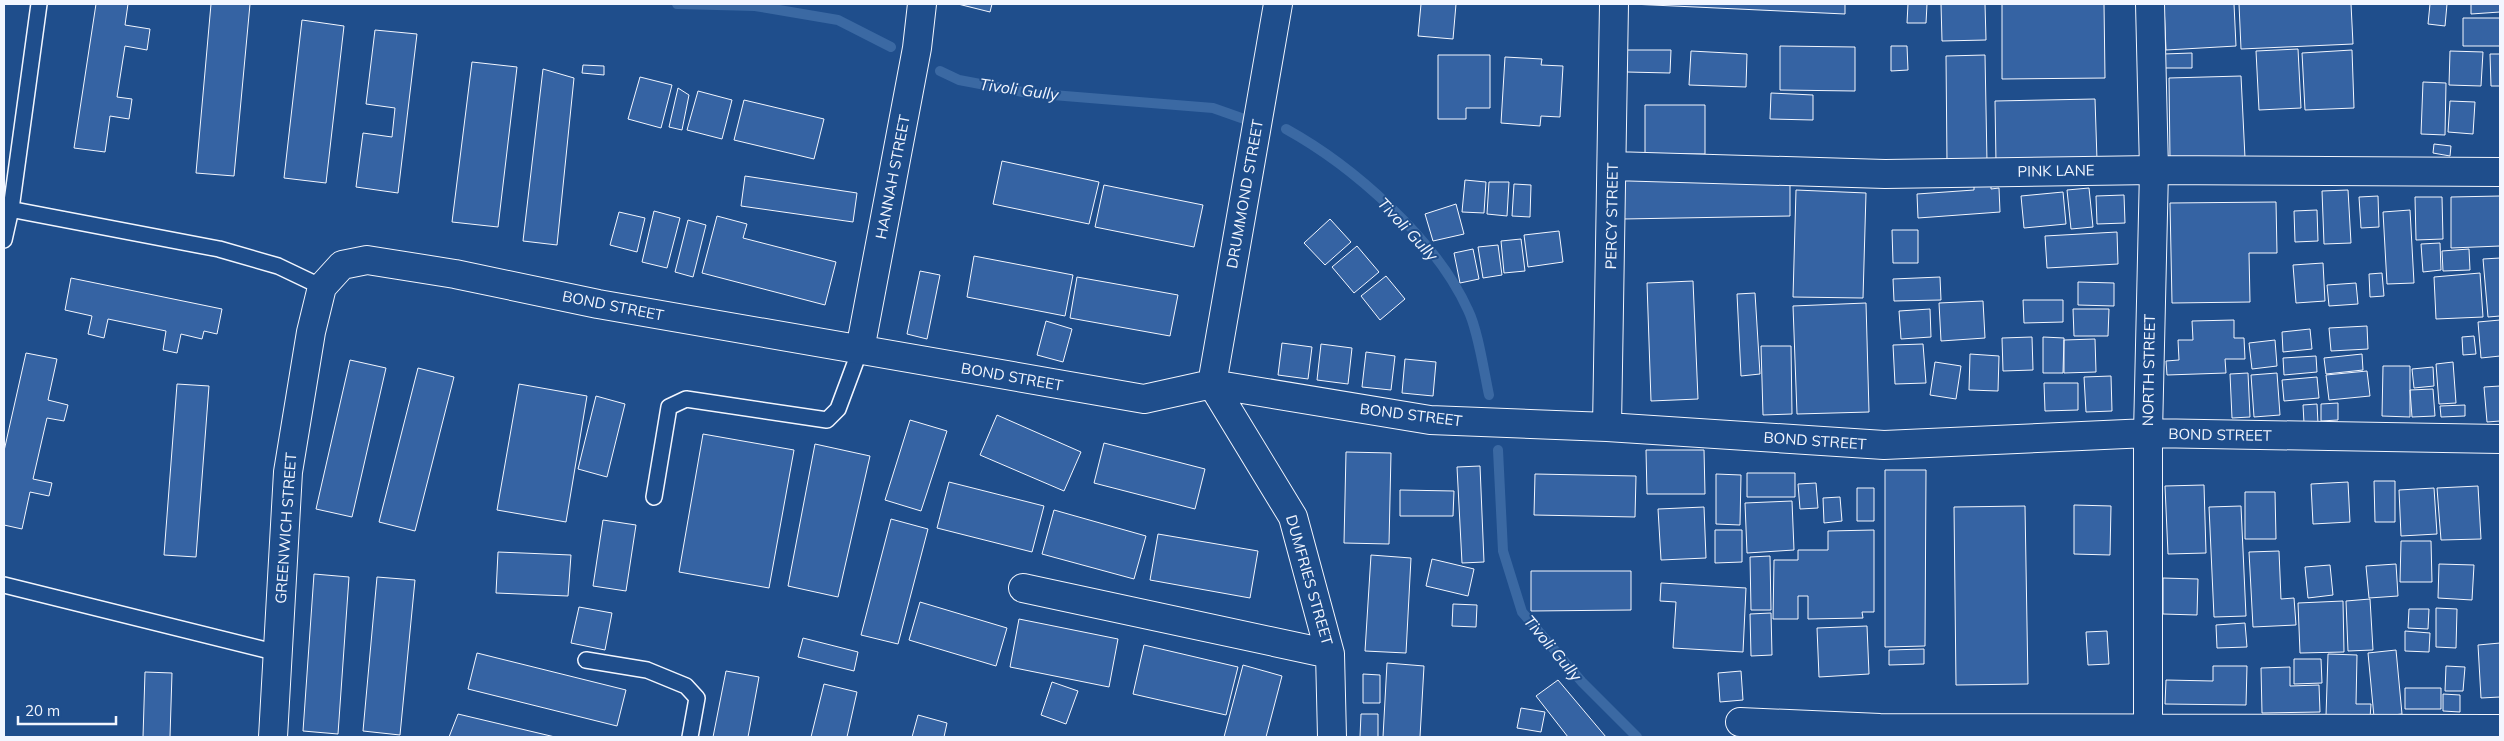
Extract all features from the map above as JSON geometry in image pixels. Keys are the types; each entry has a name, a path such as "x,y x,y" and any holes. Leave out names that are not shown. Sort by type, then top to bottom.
{"street":[{"name":"HANNAH STREET","path":"860,350 917,48 922,4"},
{"name":"DRUMMOND STREET","path":"1212,384 1278,4"},
{"name":"PERCY STREET","path":"1607,427 1613,166 1614,4"},
{"name":"NORTH STREET","path":"2148,733 2148,433 2154,170 2150,4"},
{"name":"PINK LANE","path":"1613,166 1884,174 2154,170 2500,172"},
{"name":"BOND STREET","path":"367,260 456,274 598,304 1144,399 1212,384 1430,420 1607,427 1884,445 2148,433 2500,439"},
{"name":"GREENWICH STREET","path":"273,737 288,472 311,332 322,287 342,265 367,260"},
{"name":"DUMFRIES STREET","path":"1212,384 1293,517 1330,654 1332,737"},
{"path":"1023,588 1330,654"},
{"path":"1740,722 1880,728 2148,733 2500,729"}],"lane":[{"path":"4,240 7,208 39,4"},
{"path":"7,208 219,249 278,266 322,287"},
{"path":"654,497 669,407 686,399 827,420 838,409 860,350"},
{"path":"4,586 278,653"},
{"path":"586,660 646,670 686,686 697,698 690,737"}],"building":[{"path":"96,4 128,4 125,25 150,29 147,50 125,46 117,97 132,99 129,119 110,116 105,152 74,148"},
{"path":"211,4 250,4 234,176 196,173"},
{"path":"958,4 992,4 990,12"},
{"path":"1421,4 1456,4 1453,39 1418,36"},
{"path":"1631,4 1845,4 1845,14"},
{"path":"1908,4 1927,4 1926,23 1907,23"},
{"path":"1941,4 1985,4 1986,40 1942,41"},
{"path":"2002,4 2104,4 2105,78 2002,79"},
{"path":"2164,4 2234,4 2236,46 2166,50"},
{"path":"2239,4 2351,4 2353,44 2241,49"},
{"path":"2430,4 2447,4 2445,26 2428,24"},
{"path":"2471,4 2500,4 2500,12 2471,14"},
{"path":"2463,18 2500,18 2500,46 2463,46"},
{"path":"302,20 344,26 326,183 284,178"},
{"path":"375,30 417,34 398,193 356,187 363,133 392,137 395,108 366,104"},
{"path":"1780,46 1855,47 1855,91 1780,90"},
{"path":"1891,46 1907,46 1908,70 1891,71"},
{"path":"2298,49 2301,108 2259,110 2256,51"},
{"path":"1627,50 1671,50 1670,73 1627,72"},
{"path":"2352,50 2354,108 2305,110 2302,53"},
{"path":"1691,51 1747,54 1746,87 1689,85"},
{"path":"2450,51 2483,52 2481,86 2449,85"},
{"path":"2192,53 2192,68 2163,68 2163,54"},
{"path":"2490,54 2500,54 2500,86 2491,86"},
{"path":"1438,55 1490,55 1490,108 1466,108 1466,119 1438,119"},
{"path":"1985,55 1987,162 1947,163 1946,56"},
{"path":"1505,57 1542,59 1541,65 1563,66 1560,117 1541,116 1540,126 1501,123"},
{"path":"472,62 517,67 498,227 452,222"},
{"path":"583,65 604,66 604,75 582,73"},
{"path":"543,69 574,78 557,245 523,241"},
{"path":"2241,76 2245,158 2170,159 2169,78"},
{"path":"640,77 672,85 661,128 628,119"},
{"path":"2423,82 2446,83 2445,135 2421,134"},
{"path":"678,88 689,95 682,130 669,127"},
{"path":"698,91 732,100 722,139 687,130"},
{"path":"1771,93 1813,95 1813,120 1770,119"},
{"path":"2095,99 2097,160 1996,163 1995,101"},
{"path":"744,100 824,119 814,159 734,140"},
{"path":"2450,101 2475,102 2473,134 2448,132"},
{"path":"1645,105 1705,105 1705,154 1645,154"},
{"path":"2434,144 2451,146 2450,156 2433,153"},
{"path":"1002,161 1099,182 1089,224 993,204"},
{"path":"1790,172 1790,216 1623,219 1622,175"},
{"path":"745,176 857,193 853,222 741,206"},
{"path":"1465,180 1486,182 1484,213 1462,212"},
{"path":"1489,182 1509,182 1507,216 1487,214"},
{"path":"1991,183 1991,189 1999,188 2000,212 1918,218 1917,194 1974,190 1974,184"},
{"path":"1514,184 1531,185 1530,217 1512,216"},
{"path":"1104,185 1203,205 1194,247 1095,227"},
{"path":"2089,188 2093,227 2071,229 2067,190"},
{"path":"1796,190 1866,193 1863,298 1793,297"},
{"path":"2348,190 2351,243 2324,244 2322,191"},
{"path":"2063,192 2066,224 2024,228 2021,196"},
{"path":"2124,195 2125,223 2097,224 2096,196"},
{"path":"2378,196 2379,227 2361,228 2359,197"},
{"path":"2500,196 2500,246 2451,248 2451,197"},
{"path":"2415,197 2442,197 2443,239 2416,240"},
{"path":"2276,202 2277,253 2249,253 2250,302 2172,303 2170,203"},
{"path":"1456,204 1464,234 1433,241 1425,214"},
{"path":"2317,210 2318,241 2295,242 2294,211"},
{"path":"2410,210 2414,283 2387,284 2383,212"},
{"path":"654,211 680,218 667,268 642,262"},
{"path":"619,212 645,218 637,252 610,245"},
{"path":"717,216 747,224 743,238 836,262 825,305 702,273"},
{"path":"1330,219 1351,242 1325,265 1304,243"},
{"path":"688,220 706,225 693,277 675,272"},
{"path":"1892,230 1918,230 1918,263 1893,263"},
{"path":"1559,231 1563,262 1528,267 1524,235"},
{"path":"2117,232 2118,264 2047,268 2045,236"},
{"path":"1521,239 1525,271 1504,273 1501,241"},
{"path":"2440,243 2441,270 2423,272 2421,244"},
{"path":"1498,245 1502,275 1483,278 1478,247"},
{"path":"1357,246 1379,272 1354,293 1332,267"},
{"path":"1473,249 1479,279 1460,283 1454,253"},
{"path":"2469,249 2470,270 2443,271 2442,251"},
{"path":"974,256 1073,275 1065,316 967,297"},
{"path":"2500,258 2500,316 2488,317 2483,259"},
{"path":"2323,263 2325,301 2296,303 2293,265"},
{"path":"920,271 940,275 927,339 907,334"},
{"path":"2382,273 2384,296 2370,297 2369,274"},
{"path":"2480,273 2483,317 2436,319 2434,277"},
{"path":"1386,276 1405,299 1380,320 1361,296"},
{"path":"1077,277 1178,295 1170,336 1070,318"},
{"path":"1940,277 1941,300 1894,301 1893,279"},
{"path":"71,278 222,309 217,334 204,331 202,339 181,334 177,353 163,350 166,331 108,319 104,338 88,334 92,316 65,310"},
{"path":"1693,281 1698,399 1651,401 1647,283"},
{"path":"2078,282 2114,283 2114,306 2078,305"},
{"path":"2356,283 2358,304 2329,306 2327,285"},
{"path":"1755,293 1760,374 1741,376 1737,294"},
{"path":"2023,300 2063,300 2063,322 2024,323"},
{"path":"1983,301 1985,338 1941,341 1939,303"},
{"path":"1866,303 1869,412 1797,414 1793,306"},
{"path":"1930,309 1931,337 1901,339 1899,311"},
{"path":"2073,309 2109,309 2108,336 2074,336"},
{"path":"2234,320 2234,338 2244,338 2245,359 2225,359 2226,373 2167,375 2166,361 2179,360 2178,340 2193,340 2192,321"},
{"path":"2500,320 2500,356 2481,358 2478,322"},
{"path":"1046,321 1072,329 1063,362 1037,355"},
{"path":"2367,326 2368,349 2331,351 2329,328"},
{"path":"2310,329 2312,349 2283,352 2282,332"},
{"path":"2474,336 2476,354 2463,355 2462,337"},
{"path":"2032,337 2033,370 2003,371 2002,338"},
{"path":"2043,337 2064,338 2063,373 2043,373"},
{"path":"2095,339 2096,372 2064,373 2064,340"},
{"path":"2275,340 2277,366 2252,369 2249,343"},
{"path":"1282,343 1312,347 1308,379 1278,375"},
{"path":"1321,344 1352,348 1348,384 1317,380"},
{"path":"1923,344 1926,383 1895,384 1893,345"},
{"path":"1761,346 1791,346 1792,414 1763,415"},
{"path":"1366,352 1395,356 1391,390 1362,387"},
{"path":"26,353 57,359 48,400 68,405 64,421 47,418 33,479 52,483 49,496 30,492 22,529 4,525 4,451"},
{"path":"1970,354 1999,356 1998,391 1969,390"},
{"path":"2362,354 2363,370 2326,374 2324,358"},
{"path":"2316,356 2317,372 2284,375 2283,358"},
{"path":"1405,359 1436,362 1433,396 1402,393"},
{"path":"350,360 386,368 352,517 316,509"},
{"path":"1935,362 1961,366 1956,399 1930,395"},
{"path":"2453,362 2456,403 2439,404 2436,364"},
{"path":"2383,366 2410,366 2410,417 2382,416"},
{"path":"2433,367 2434,386 2414,388 2412,369"},
{"path":"418,368 454,377 415,531 379,522"},
{"path":"2367,371 2370,396 2329,400 2326,375"},
{"path":"2248,373 2250,417 2232,418 2230,374"},
{"path":"2277,373 2280,415 2254,417 2251,375"},
{"path":"2111,376 2112,411 2086,412 2084,377"},
{"path":"2317,377 2319,398 2284,401 2282,380"},
{"path":"2044,383 2078,383 2078,410 2045,411"},
{"path":"177,384 209,386 196,557 164,555"},
{"path":"519,384 587,396 566,522 497,510"},
{"path":"2500,386 2500,421 2487,422 2484,387"},
{"path":"2433,389 2435,416 2412,417 2410,390"},
{"path":"596,396 625,404 607,477 578,469"},
{"path":"2338,403 2338,420 2321,421 2321,404"},
{"path":"2317,404 2318,423 2304,423 2303,405"},
{"path":"2465,405 2465,416 2441,417 2440,406"},
{"path":"997,415 1081,452 1064,491 980,455"},
{"path":"910,420 947,431 921,511 885,500"},
{"path":"703,434 794,450 769,588 679,572"},
{"path":"1104,443 1205,469 1195,509 1094,483"},
{"path":"815,444 870,456 838,597 788,586"},
{"path":"1646,450 1704,450 1705,494 1647,494"},
{"path":"1346,452 1391,453 1389,544 1344,543"},
{"path":"1480,466 1484,562 1462,563 1457,467"},
{"path":"1885,470 1926,470 1925,646 1885,647"},
{"path":"1747,473 1795,473 1795,497 1747,497"},
{"path":"1535,474 1636,476 1635,517 1534,515"},
{"path":"1716,474 1741,475 1740,525 1716,524"},
{"path":"2374,481 2395,481 2395,522 2375,522"},
{"path":"949,482 1044,506 1032,552 937,528"},
{"path":"2348,482 2350,522 2313,524 2311,484"},
{"path":"1816,483 1818,508 1800,509 1798,484"},
{"path":"2204,485 2206,553 2168,554 2165,486"},
{"path":"2478,486 2481,539 2441,540 2437,488"},
{"path":"1857,488 1874,488 1874,521 1857,521"},
{"path":"2434,488 2437,534 2401,536 2399,490"},
{"path":"1400,490 1454,491 1453,516 1400,516"},
{"path":"2245,492 2275,492 2276,539 2245,539"},
{"path":"1840,497 1842,521 1824,523 1823,498"},
{"path":"1792,501 1794,550 1747,553 1745,503"},
{"path":"2074,505 2111,506 2110,555 2074,554"},
{"path":"2025,506 2028,684 1956,685 1954,507"},
{"path":"2241,506 2246,616 2214,617 2209,507"},
{"path":"1704,507 1706,558 1661,560 1658,509"},
{"path":"1054,510 1146,536 1134,579 1042,554"},
{"path":"891,519 928,529 898,644 861,635"},
{"path":"603,520 636,525 626,591 593,586"},
{"path":"1715,530 1742,530 1742,562 1715,563"},
{"path":"1874,530 1874,612 1862,612 1863,618 1808,619 1808,596 1798,596 1798,619 1773,619 1774,560 1798,560 1798,550 1828,550 1828,531"},
{"path":"1158,534 1258,551 1250,598 1150,580"},
{"path":"2401,541 2431,541 2432,582 2400,582"},
{"path":"2279,551 2281,599 2294,598 2296,625 2253,627 2249,552"},
{"path":"498,552 571,555 568,596 496,593"},
{"path":"1371,555 1411,558 1406,653 1365,651"},
{"path":"1770,556 1771,610 1751,610 1750,557"},
{"path":"1432,559 1474,569 1468,596 1426,586"},
{"path":"2396,564 2398,596 2369,598 2366,566"},
{"path":"2439,564 2474,565 2472,600 2438,598"},
{"path":"2330,565 2333,595 2308,598 2305,567"},
{"path":"1531,571 1631,571 1631,610 1531,611"},
{"path":"314,574 349,577 338,734 303,731"},
{"path":"377,577 415,580 400,735 363,731"},
{"path":"2163,578 2198,579 2197,615 2163,614"},
{"path":"1661,583 1746,588 1743,652 1673,648 1676,602 1660,601"},
{"path":"2370,599 2373,650 2348,651 2346,601"},
{"path":"2343,601 2344,652 2300,653 2298,603"},
{"path":"920,602 1007,628 996,666 909,640"},
{"path":"1453,604 1477,605 1476,627 1452,626"},
{"path":"579,607 612,613 605,650 571,643"},
{"path":"2436,608 2457,609 2456,648 2436,647"},
{"path":"2409,609 2429,609 2428,629 2408,628"},
{"path":"1771,613 1772,655 1751,656 1750,614"},
{"path":"1019,619 1118,639 1109,687 1010,667"},
{"path":"2245,623 2247,647 2217,648 2216,625"},
{"path":"1867,626 1869,674 1819,677 1817,628"},
{"path":"2107,631 2109,664 2088,665 2086,632"},
{"path":"2405,631 2430,633 2429,652 2405,651"},
{"path":"803,638 858,652 854,671 798,657"},
{"path":"2500,643 2500,697 2481,698 2478,645"},
{"path":"1144,645 1238,667 1226,715 1133,694"},
{"path":"1924,649 1924,664 1889,665 1889,650"},
{"path":"2396,650 2402,714 2374,717 2368,653"},
{"path":"477,653 626,690 617,726 468,689"},
{"path":"2328,654 2357,655 2356,704 2371,704 2370,718 2326,716"},
{"path":"2294,659 2321,659 2322,683 2294,684"},
{"path":"1387,663 1424,666 1420,737 1383,737"},
{"path":"1243,665 1282,676 1266,737 1224,737"},
{"path":"2213,666 2247,666 2246,705 2165,704 2166,680 2213,681"},
{"path":"2446,666 2465,667 2463,691 2445,691"},
{"path":"2290,667 2290,686 2319,685 2320,712 2262,713 2261,668"},
{"path":"726,671 759,677 748,737 713,737"},
{"path":"1741,671 1743,700 1720,702 1718,673"},
{"path":"145,672 172,673 170,737 143,737"},
{"path":"1363,674 1380,675 1380,703 1363,703"},
{"path":"1558,680 1606,737 1568,737 1536,696"},
{"path":"1052,682 1078,691 1066,724 1041,715"},
{"path":"824,684 857,692 847,737 811,737"},
{"path":"2405,688 2441,688 2441,709 2405,709"},
{"path":"2443,694 2460,695 2460,712 2443,711"},
{"path":"1521,708 1545,712 1541,732 1517,728"},
{"path":"458,714 555,737 449,737"},
{"path":"1361,714 1378,714 1378,737 1360,737"},
{"path":"918,715 947,723 944,737 912,737"}],"waterway":[{"name":"Tivoli Gully","path":"677,4 755,6 838,20 891,47"},
{"name":"Tivoli Gully","path":"940,71 959,80 1028,93 1213,108 1247,120"},
{"name":"Tivoli Gully","path":"1286,129 1312,144 1365,184 1414,231 1435,257 1454,283 1472,318 1489,395"},
{"name":"Tivoli Gully","path":"1498,450 1503,551 1522,612 1582,682 1637,737"}]}
